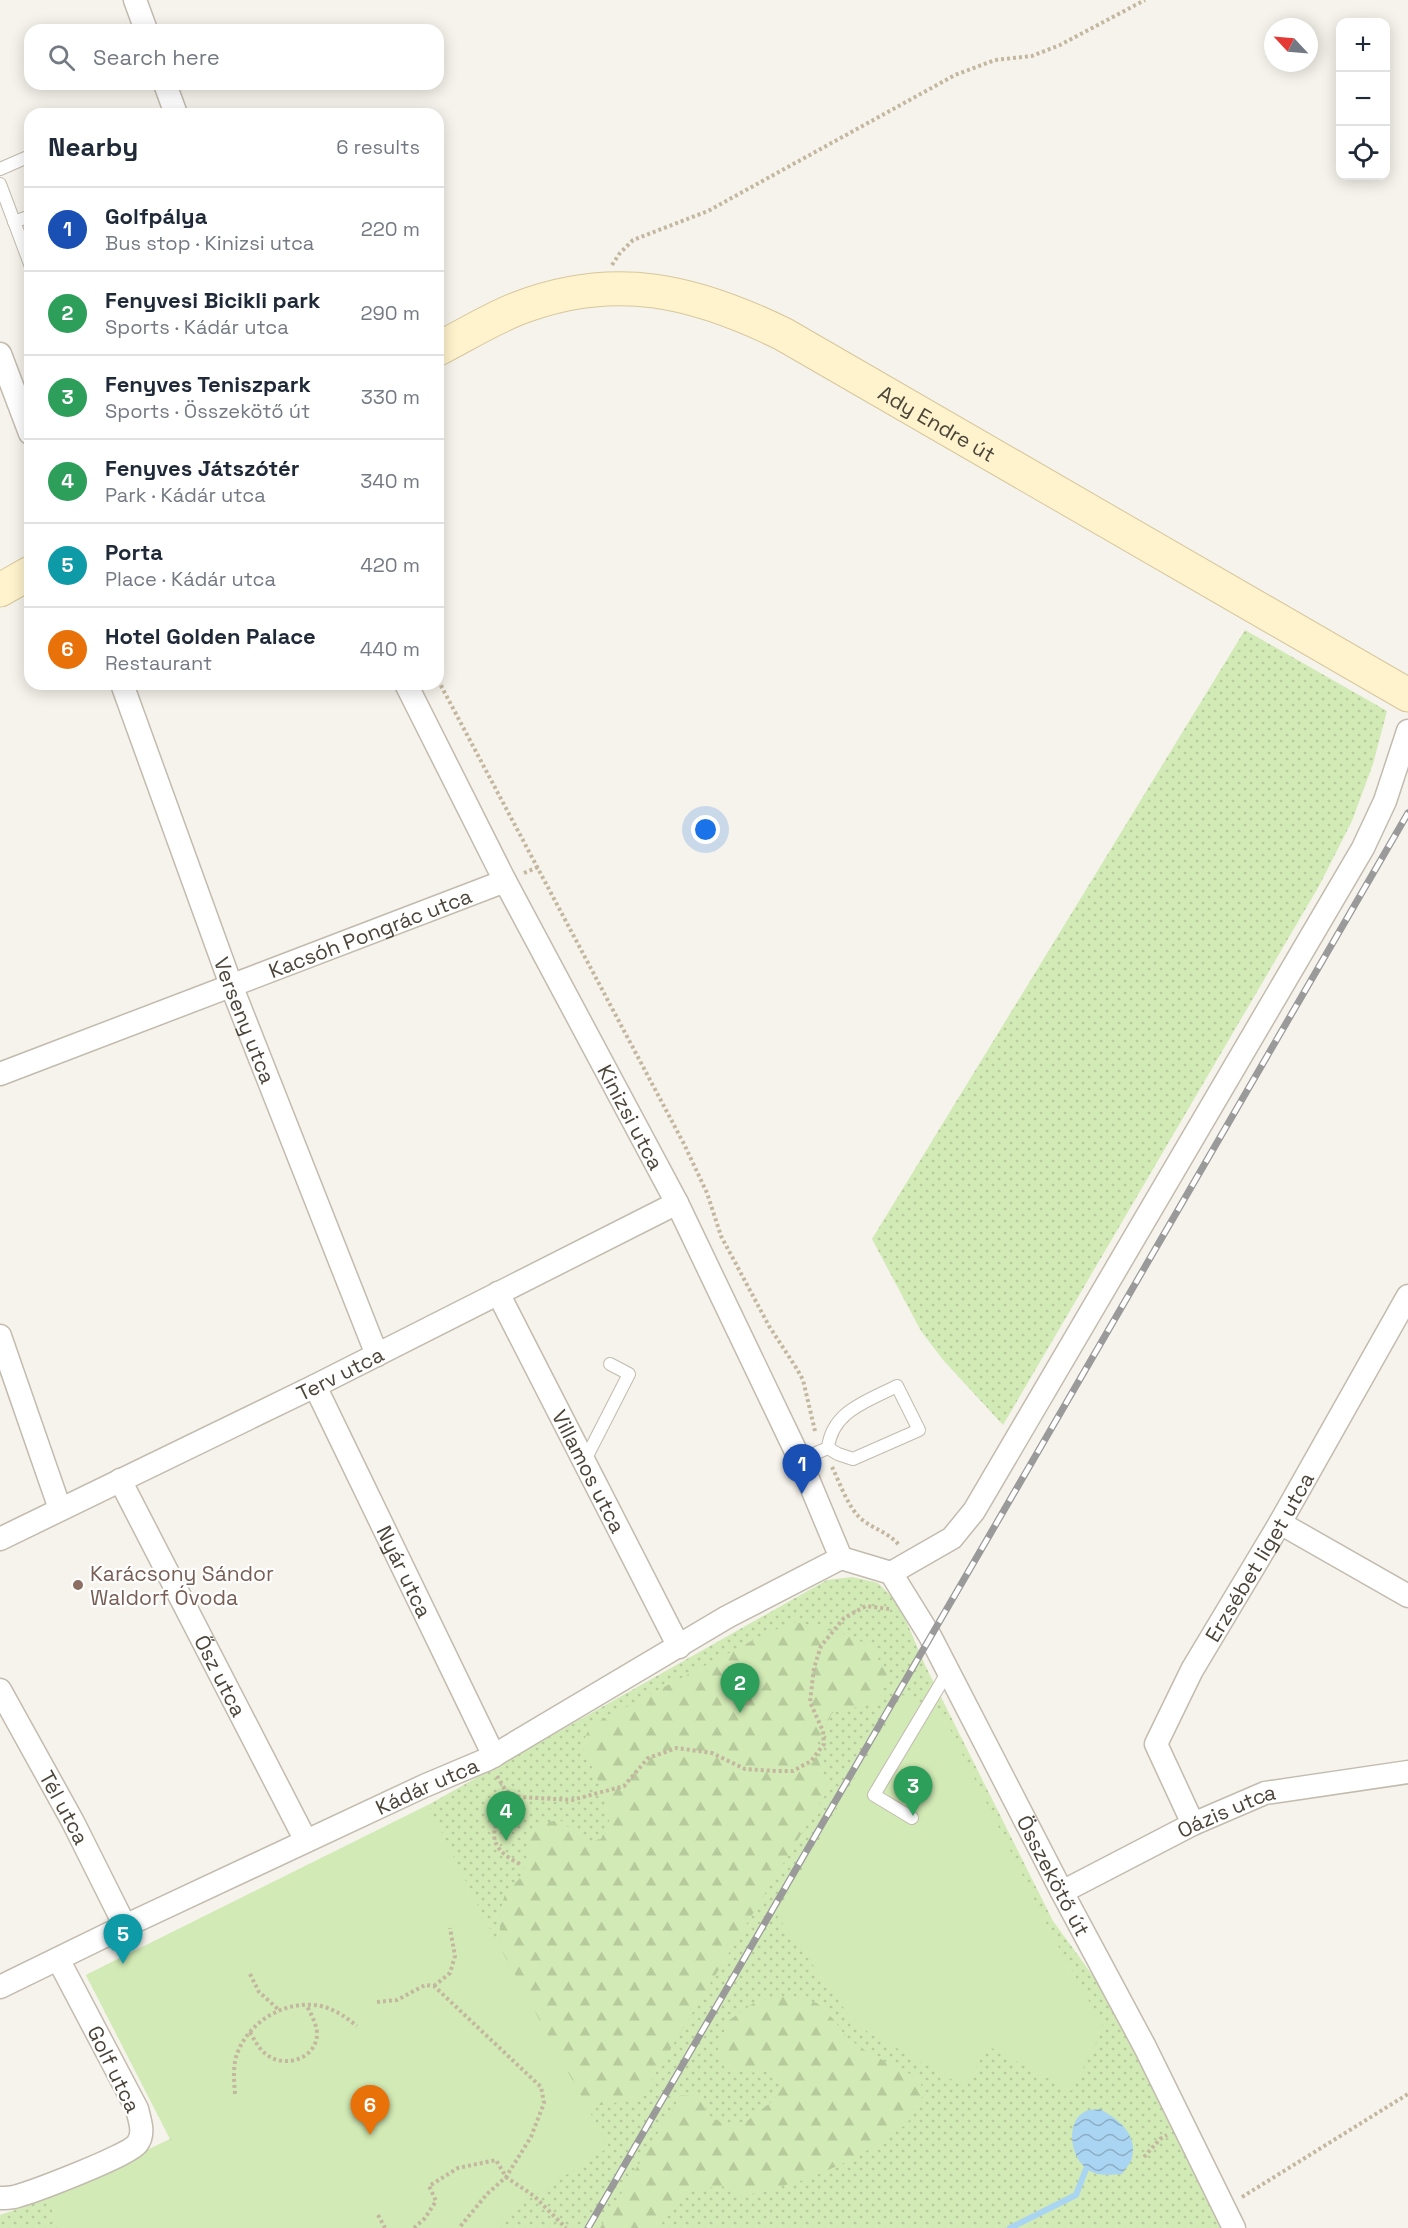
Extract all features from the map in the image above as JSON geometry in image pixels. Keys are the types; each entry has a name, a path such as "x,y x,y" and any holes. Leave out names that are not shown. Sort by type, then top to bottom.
{"street":[{"path":"135,0 144,24"},
{"path":"167,90 174,108"},
{"name":"Ady Endre út","path":"444,346 519,308 574,292 632,288 684,295 743,315 773,329 1408,695"},
{"path":"0,354 24,417"},
{"path":"0,590 24,576"},
{"name":"Verseny utca","path":"124,690 231,985 376,1355"},
{"name":"Kinizsi utca","path":"409,690 505,881 677,1203 800,1460 841,1558"},
{"path":"841,1558 891,1573 952,1538 974,1511 1363,848 1385,801 1408,731"},
{"name":"Kacsóh Pongrác utca","path":"0,1074 505,881"},
{"name":"Terv utca","path":"0,1539 315,1386 677,1203"},
{"name":"Villamos utca","path":"498,1293 679,1647"},
{"name":"Erzsébet liget utca","path":"1192,1824 1156,1744 1192,1670 1280,1522 1408,1296"},
{"path":"0,1336 60,1509"},
{"name":"Nyár utca","path":"315,1386 491,1758"},
{"name":"Ősz utca","path":"120,1479 306,1841"},
{"path":"1280,1522 1408,1596"},
{"name":"Kádár utca","path":"0,1988 124,1926 424,1786 491,1758 727,1617 841,1558"},
{"name":"Összekötő út","path":"891,1573 930,1636 947,1673 1145,2047 1229,2218"},
{"name":"Tél utca","path":"0,1690 73,1822 124,1926"},
{"name":"Oázis utca","path":"1062,1892 1192,1824 1265,1793 1408,1772"},
{"name":"Golf utca","path":"0,2198 12,2198 74,2175 131,2150 141,2138 137,2109 58,1959"}],"lane":[{"path":"0,169 24,159"},
{"path":"0,184 24,248"},
{"path":"14,222 24,218"},
{"path":"584,1462 629,1374 610,1364"},
{"path":"897,1386 919,1430 853,1459 828,1448 829,1436 842,1415 897,1386"},
{"path":"800,1460 828,1448"},
{"path":"912,1818 874,1795 947,1673"}],"path":[{"path":"596,290 620,252 633,240 708,211 955,75 995,60 1032,56 1060,45 1145,0"},
{"path":"506,1791 520,1797 552,1800 573,1800 595,1796 624,1786 648,1758 678,1748 712,1753 745,1769 793,1771 811,1761 824,1744 823,1731 810,1702 814,1668 821,1646 844,1618 866,1606 896,1610 909,1604"},
{"path":"491,1758 506,1791 504,1811 494,1835 496,1845 505,1856 520,1864"},
{"path":"434,1986 450,1974 455,1956 450,1928"},
{"path":"250,1974 265,1999 280,2011"},
{"path":"377,2002 397,2000 425,1985 434,1986 540,2087 544,2103 531,2137 506,2176 487,2194 459,2228"},
{"path":"250,2032 258,2046 268,2056 288,2061 298,2060 310,2052 316,2041 317,2031 306,2005"},
{"path":"235,2094 233,2075 236,2057 244,2040 263,2020 280,2011 306,2005 325,2007 342,2014 357,2026"},
{"path":"1229,2218 1408,2094"},
{"path":"1144,2157 1160,2139 1173,2132"},
{"path":"414,2228 425,2218 436,2201 429,2186 458,2168 496,2160 506,2176 534,2196 566,2228"},
{"path":"378,2215 385,2228"}],"green space":[{"path":"1245,630 1387,711 1373,764 1352,821 1319,886 1003,1425 944,1361 921,1331 872,1239"},
{"path":"852,1577 878,1583 899,1604 925,1665 1053,1921 1145,2047 1234,2228 0,2228 0,2215 35,2203 170,2139 86,1975 428,1805 827,1580"},
{"path":"794,1622 828,1628 870,1645 888,1676 878,1702 832,1713 815,1749 828,1790 640,2099 594,2106 571,2099 500,1949 500,1912 505,1894 522,1876 527,1859 528,1838 543,1823 560,1820 585,1842 601,1839 610,1819 600,1785 582,1745 590,1726 763,1635"},
{"path":"903,1695 944,1717 1052,1935 1104,2028 1071,2091 988,2046 965,2087 856,2025 776,1914"},
{"path":"428,1805 485,1920 609,2147 505,2215 492,2228 61,2228 46,2199 171,2140 86,1975"},
{"path":"789,1995 817,2003 834,2020 846,2037 869,2053 920,2079 923,2095 907,2124 857,2157 808,2179 744,2196 722,2186 691,2190 672,2208 659,2228 600,2228 681,2095 703,2097 707,2116 728,2125 747,2121 775,2099 782,2082 771,2069 750,2073 725,2069 718,2048 728,2021 755,2002"}],"water":[{"path":"1100,2109 1125,2128 1132,2142 1131,2160 1122,2174 1103,2175 1090,2171 1081,2163 1073,2147 1073,2130 1079,2116 1087,2110"}],"waterway":[{"path":"1010,2228 1076,2195 1086,2169"}],"railway":[{"path":"588,2228 1408,813"}],"place":[{"name":"Golfpálya","path":"802,1494"},
{"name":"Karácsony Sándor Waldorf Óvoda","path":"78,1585"},
{"name":"Fenyvesi Bicikli park","path":"740,1713"},
{"name":"Fenyves Teniszpark","path":"913,1816"},
{"name":"Fenyves Játszótér","path":"506,1841"},
{"name":"Porta","path":"123,1964"},
{"name":"Hotel Golden Palace","path":"370,2135"}]}
